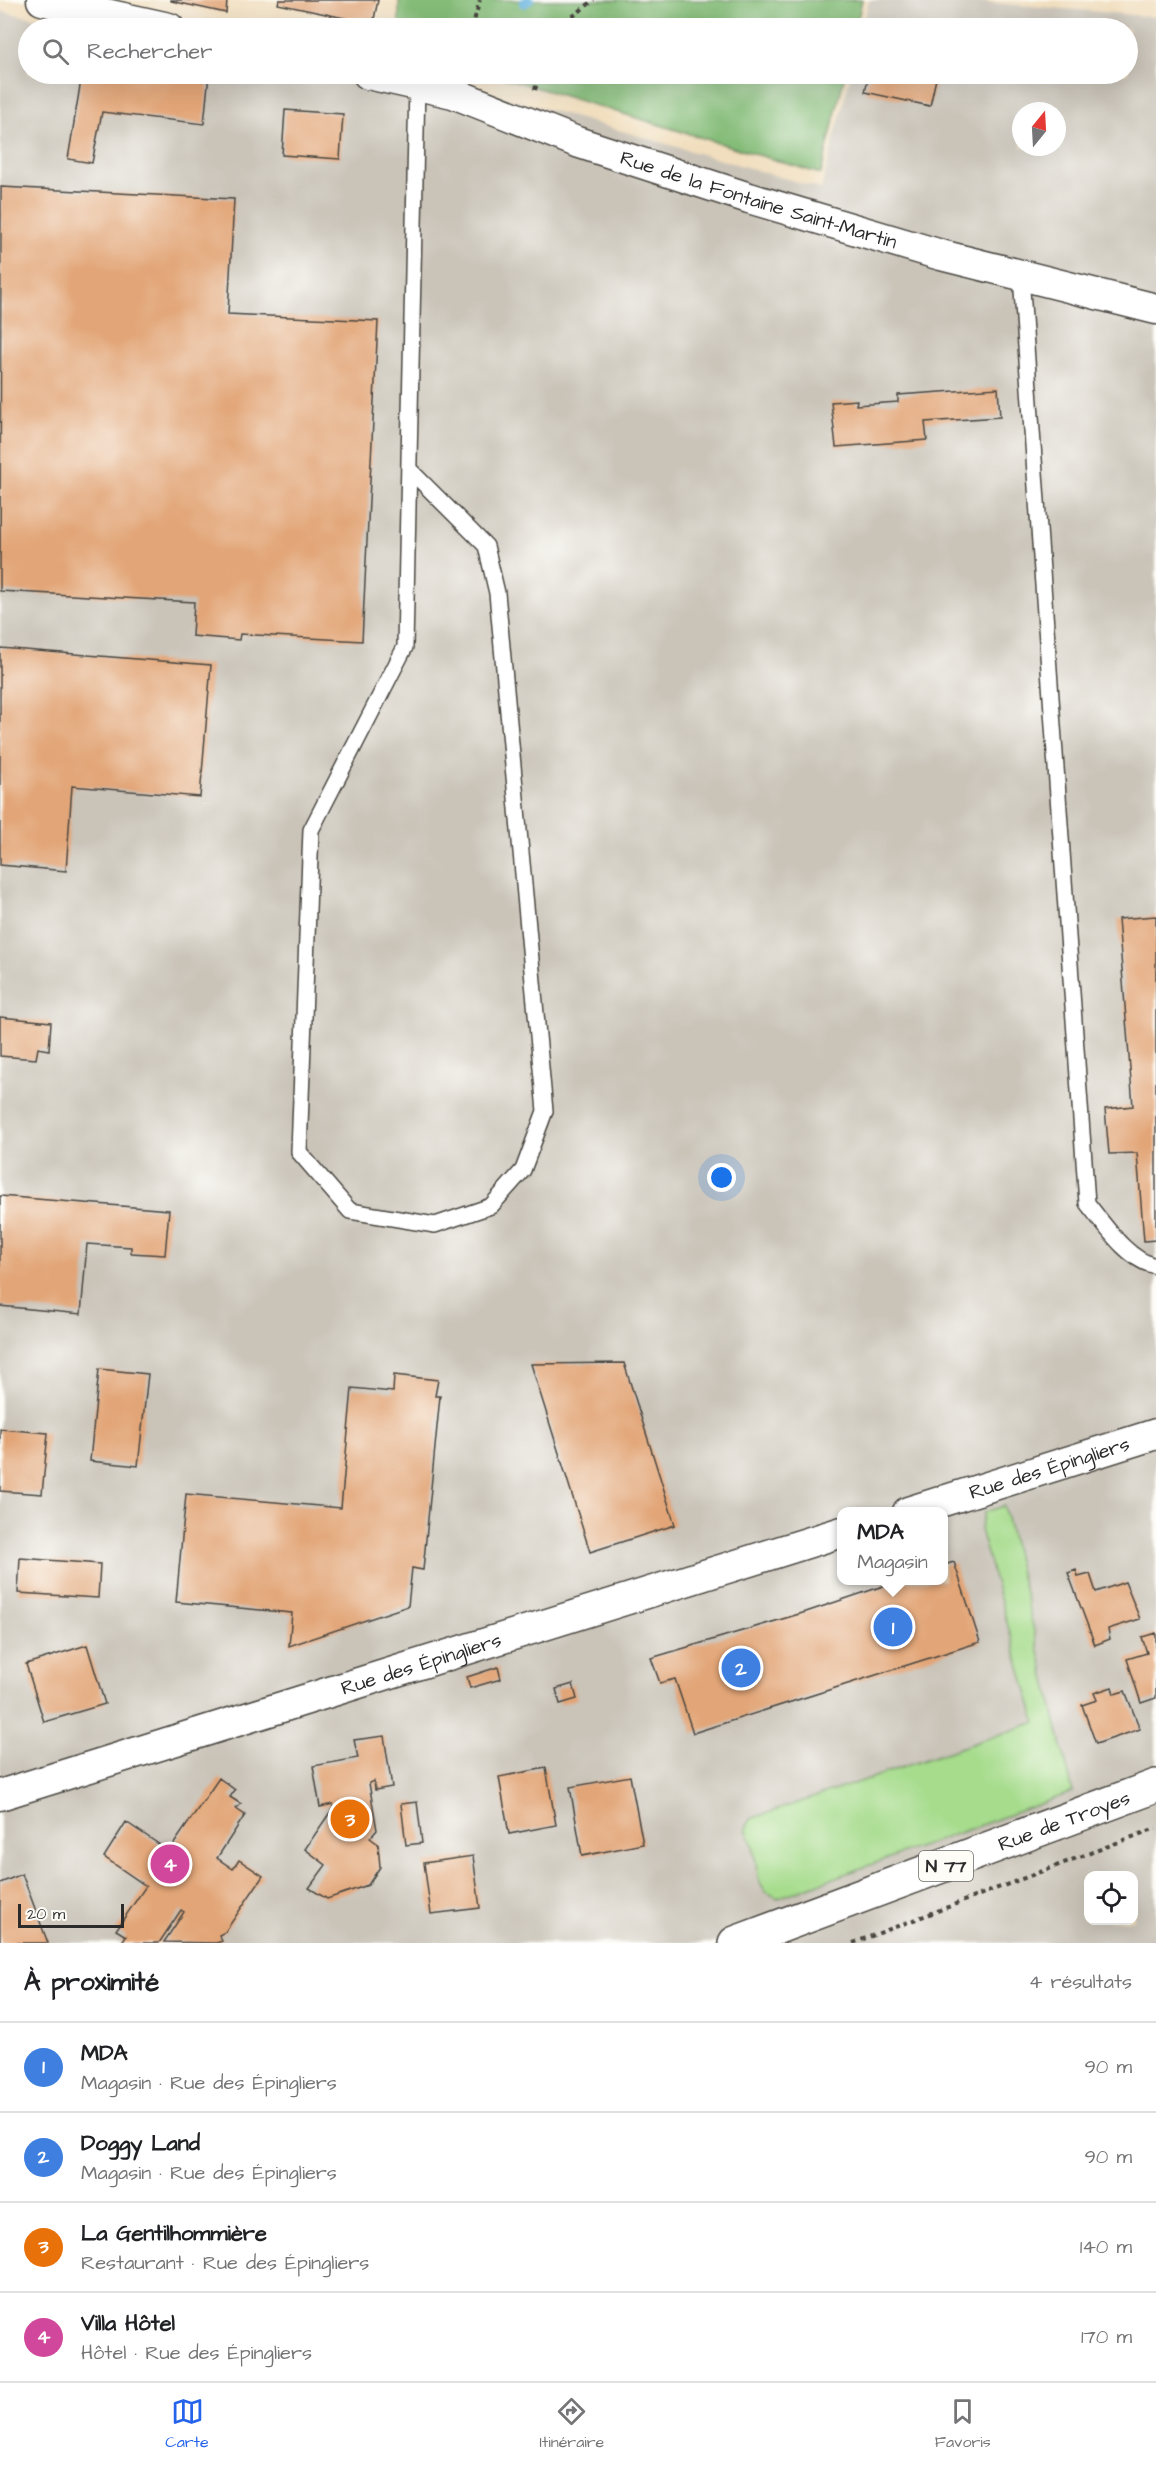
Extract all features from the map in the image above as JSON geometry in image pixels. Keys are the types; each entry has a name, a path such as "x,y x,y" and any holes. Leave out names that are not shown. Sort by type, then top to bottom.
{"main road":[{"name":"Rue de Troyes","path":"735,1943 1156,1786"}],"street":[{"path":"42,0 124,18"},
{"name":"Rue de la Fontaine Saint-Martin","path":"413,84 453,93 578,142 749,198 941,255 1156,309"},
{"name":"Rue des Épingliers","path":"924,1507 1156,1434"},
{"name":"Rue des Épingliers","path":"0,1795 837,1534"}],"lane":[{"path":"409,468 486,546 497,593 544,1111 523,1170 491,1206 435,1225 350,1211 299,1152 311,830 405,647 417,85"},
{"path":"1021,276 1087,1203 1121,1246 1149,1265 1156,1266"}],"path":[{"path":"475,18 480,0"},
{"path":"571,18 594,0"},
{"path":"853,1943 1156,1827"}],"shaded area":[{"path":"869,0 962,0 1156,17 1156,1943 0,1943 0,11 33,18 18,18 18,84 460,84 821,189 848,84 1138,84 1138,18 864,18"}],"green space":[{"path":"399,0 862,0 858,18 399,18"},
{"path":"525,84 843,84 821,174"},
{"path":"1004,1506 1073,1792 778,1898 766,1892 759,1881 753,1846 746,1829 750,1819 1036,1722 980,1530 984,1512"}],"building":[{"path":"227,0 226,13 171,1"},
{"path":"279,0 378,0 374,18 344,18 278,4"},
{"path":"80,84 208,84 204,124 102,112 92,163 68,159"},
{"path":"867,84 935,84 930,106 865,92"},
{"path":"285,110 343,114 340,159 282,155"},
{"path":"1,187 234,199 228,314 378,321 362,641 240,634 239,640 192,636 194,602 0,591"},
{"path":"998,388 1000,417 925,422 927,440 836,447 831,402 857,400 856,405 898,402 898,395"},
{"path":"0,648 211,665 200,797 72,786 66,871 0,865"},
{"path":"1156,916 1156,1240 1144,1241 1137,1153 1109,1154 1105,1109 1133,1106 1118,919"},
{"path":"0,1017 51,1022 49,1050 38,1048 36,1059 0,1056"},
{"path":"0,1196 169,1210 165,1255 131,1253 131,1247 87,1244 81,1314 0,1306"},
{"path":"624,1363 675,1525 590,1552 531,1364"},
{"path":"99,1369 148,1374 138,1466 90,1461"},
{"path":"394,1375 438,1380 435,1396 440,1396 423,1570 412,1568 408,1606 289,1646 292,1613 176,1602 186,1494 341,1508 352,1388 393,1392"},
{"path":"0,1429 48,1433 42,1494 0,1491"},
{"path":"20,1558 100,1564 98,1598 18,1593"},
{"path":"954,1562 980,1642 693,1733 675,1679 660,1683 651,1658 806,1612 886,1585 948,1585 948,1564"},
{"path":"1076,1570 1078,1577 1090,1574 1096,1592 1125,1582 1140,1619 1108,1629 1110,1639 1095,1645 1068,1573"},
{"path":"1156,1633 1156,1698 1141,1703 1127,1659 1147,1653 1142,1637"},
{"path":"87,1645 105,1704 44,1722 26,1664"},
{"path":"498,1667 501,1679 470,1688 467,1677"},
{"path":"573,1684 577,1699 560,1704 556,1689"},
{"path":"1112,1687 1114,1694 1125,1691 1140,1729 1096,1744 1082,1705 1097,1700 1094,1693"},
{"path":"384,1736 392,1787 375,1790 374,1781 369,1783 377,1830 370,1838 378,1844 380,1867 368,1885 327,1899 309,1888 326,1865 305,1849 333,1808 333,1804 320,1807 313,1766 358,1758 354,1740"},
{"path":"546,1768 556,1825 509,1834 499,1777"},
{"path":"630,1776 643,1844 582,1856 570,1787"},
{"path":"219,1778 235,1790 230,1797 241,1804 236,1809 245,1815 217,1858 233,1869 239,1860 263,1876 225,1932 219,1935 222,1941 216,1943 164,1942 184,1912 181,1910 159,1943 121,1943 126,1936 116,1930 146,1886 104,1857 126,1822 169,1851"},
{"path":"417,1802 422,1843 406,1845 401,1804"},
{"path":"473,1856 480,1908 431,1914 424,1863"},
{"path":"22,1874 48,1943 0,1943 0,1883"}],"waterway":[{"path":"524,3 529,0"}],"place":[{"name":"MDA","path":"893,1627"},
{"name":"Doggy Land","path":"741,1668"},
{"name":"La Gentilhommière","path":"350,1819"},
{"name":"Villa Hôtel","path":"170,1864"}]}
